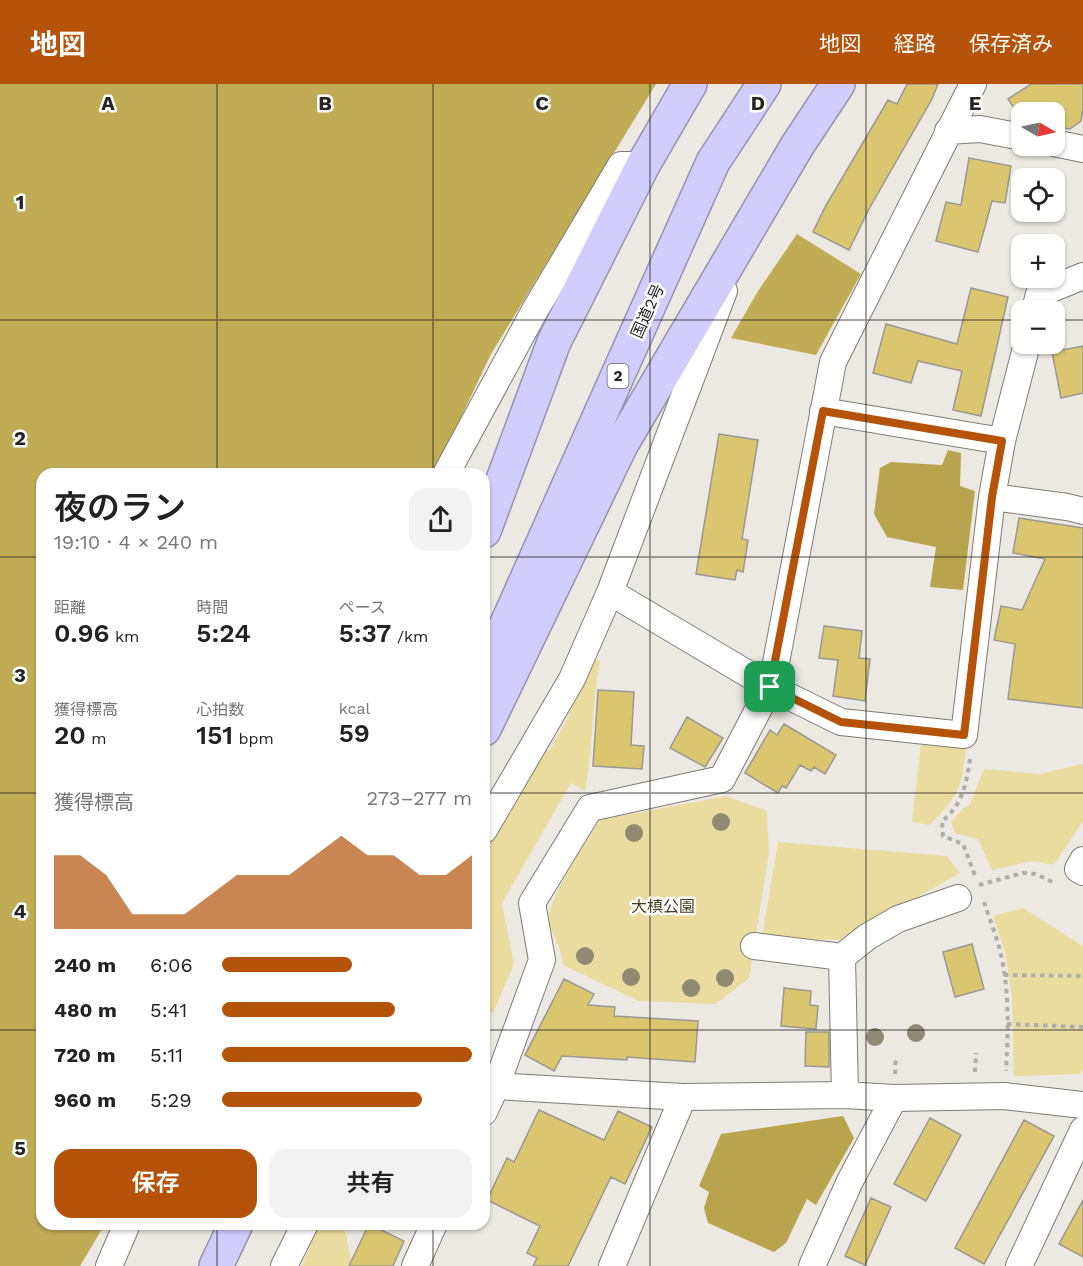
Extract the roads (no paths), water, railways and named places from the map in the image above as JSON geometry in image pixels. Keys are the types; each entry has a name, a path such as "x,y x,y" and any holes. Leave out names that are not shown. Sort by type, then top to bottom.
{"highway":[{"path":"490,515 554,342 643,165 690,84"},
{"name":"国道2号","path":"490,662 713,162 764,84"},
{"path":"490,717 621,445 797,146 838,84"},
{"path":"216,1266 233,1230"}],"street":[{"path":"490,1099 542,960 532,903 590,808 722,779 770,687 833,362 973,84"},
{"path":"948,131 980,129 1011,135"},
{"path":"1065,145 1083,149"},
{"path":"490,820 572,679 610,592 726,285 797,146"},
{"path":"449,468 535,310 621,165 643,165"},
{"path":"1038,300 1039,294 1083,276"},
{"path":"610,592 770,687 841,722 964,735 992,497 1002,441 1024,354"},
{"path":"823,411 1002,441"},
{"path":"992,497 1083,511"},
{"path":"1083,860 1078,869 1083,872"},
{"path":"754,946 842,957 867,937 898,919 970,897"},
{"path":"842,957 845,1095"},
{"path":"496,1086 683,1097 1004,1096 1083,1105"},
{"path":"612,1266 683,1097"},
{"path":"812,1266 850,1181 894,1098"},
{"path":"1019,1266 1083,1130"},
{"path":"109,1266 124,1230"},
{"path":"285,1266 302,1230"},
{"path":"416,1266 431,1230"}],"park label":[{"name":"大槙公園","path":"663,906"}]}
